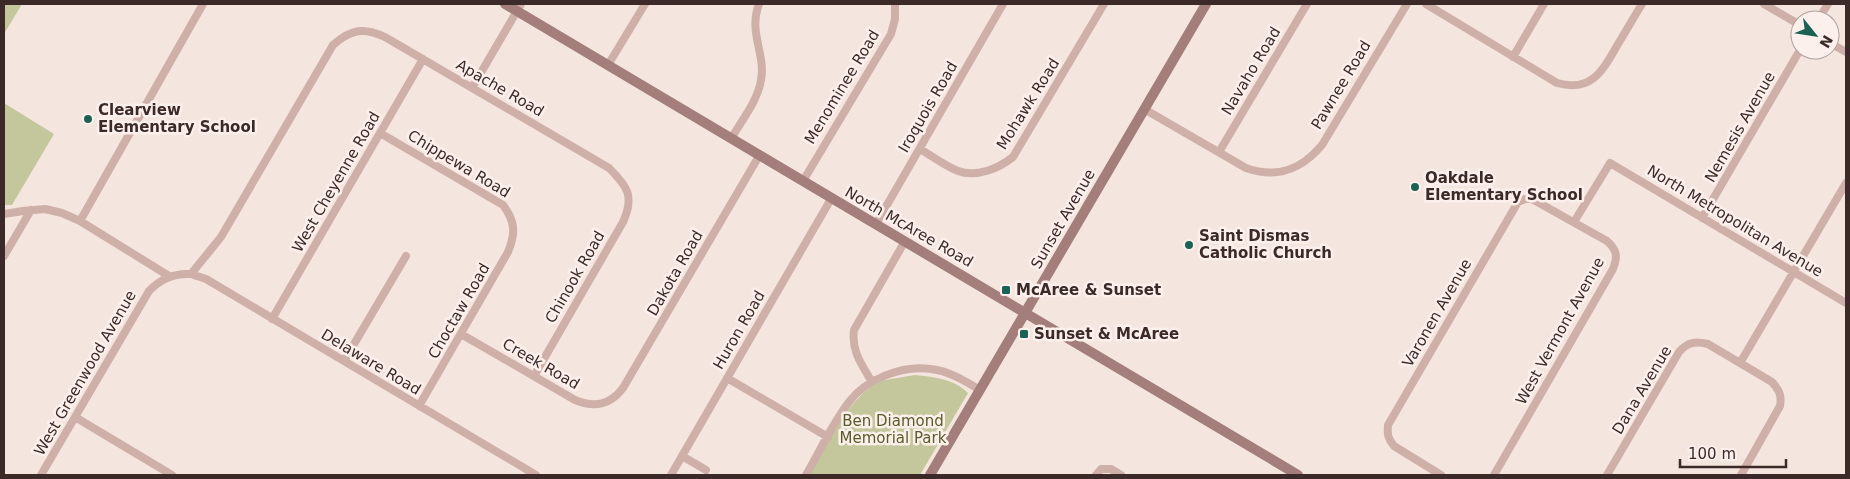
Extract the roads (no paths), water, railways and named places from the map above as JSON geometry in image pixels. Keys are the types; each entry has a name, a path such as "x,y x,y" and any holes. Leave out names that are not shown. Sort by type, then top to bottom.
{"street":[{"path":"80,221 203,4"},
{"name":"North McAree Road","path":"505,4 519,7 608,65 759,156 1298,475"},
{"path":"608,65 645,4"},
{"path":"731,139 754,100 761,81 762,67 755,23 759,4"},
{"name":"Menominee Road","path":"803,181 890,34 895,19 895,4"},
{"name":"Iroquois Road","path":"876,224 1004,4"},
{"name":"Mohawk Road","path":"920,149 959,171 971,173 994,169 1014,157 1104,4"},
{"name":"Sunset Avenue","path":"930,475 1206,4"},
{"name":"Navaho Road","path":"1219,152 1306,4"},
{"name":"Pawnee Road","path":"1219,152 1246,168 1259,173 1274,173 1288,170 1312,157 1322,145 1407,4"},
{"path":"1513,57 1544,4"},
{"path":"1431,5 1557,83 1569,86 1581,85 1600,74 1642,4"},
{"path":"1764,4 1790,19"},
{"path":"472,88 519,7"},
{"name":"Apache Road","path":"192,274 221,237 333,45 350,33 361,30 372,31 423,59 609,168 627,188"},
{"name":"West Cheyenne Road","path":"272,319 423,59"},
{"name":"Nemesis Avenue","path":"1702,218 1794,60"},
{"path":"1144,109 1219,152"},
{"name":"Chippewa Road","path":"380,133 503,205 511,215 513,227"},
{"name":"Dakota Road","path":"611,400 624,388 759,156"},
{"name":"North Metropolitan Avenue","path":"1574,222 1610,163 1846,303"},
{"path":"1741,475 1780,406 1781,398 1779,390 1772,382 1740,363 1846,183"},
{"name":"Chinook Road","path":"534,376 628,212 627,188"},
{"name":"Huron Road","path":"671,475 831,198"},
{"name":"Varonen Avenue","path":"1441,475 1394,446 1389,440 1388,425 1518,202 1532,199 1574,222"},
{"path":"4,214 45,209 62,213 80,221 169,276 179,273 192,274"},
{"path":"4,256 31,210"},
{"name":"West Vermont Avenue","path":"1494,475 1616,260 1614,248 1607,241 1574,222"},
{"name":"Choctaw Road","path":"419,406 508,252 513,240 513,227"},
{"path":"872,382 855,350 853,341 854,330 905,241"},
{"path":"344,361 406,256"},
{"name":"Delaware Road","path":"192,274 206,279 536,475"},
{"name":"West Greenwood Avenue","path":"41,475 149,291 157,282 169,276"},
{"name":"Creek Road","path":"461,334 584,404 593,405 611,400"},
{"name":"Dana Avenue","path":"1607,475 1679,352 1685,345 1692,342 1708,344 1740,363"},
{"path":"806,475 849,402 861,390 881,377 916,369 931,369 961,378 980,390"},
{"path":"727,378 828,437"},
{"path":"75,417 172,475"},
{"path":"682,456 706,470"},
{"path":"1096,475 1101,469 1106,468 1121,475"}],"place":[{"name":"Clearview Elementary School","path":"88,119"},
{"name":"Oakdale Elementary School","path":"1415,187"},
{"name":"Saint Dismas Catholic Church","path":"1189,245"},
{"name":"McAree & Sunset","path":"1006,290"},
{"name":"Sunset & McAree","path":"1024,334"}],"park label":[{"name":"Ben Diamond Memorial Park","path":"893,430"}]}
